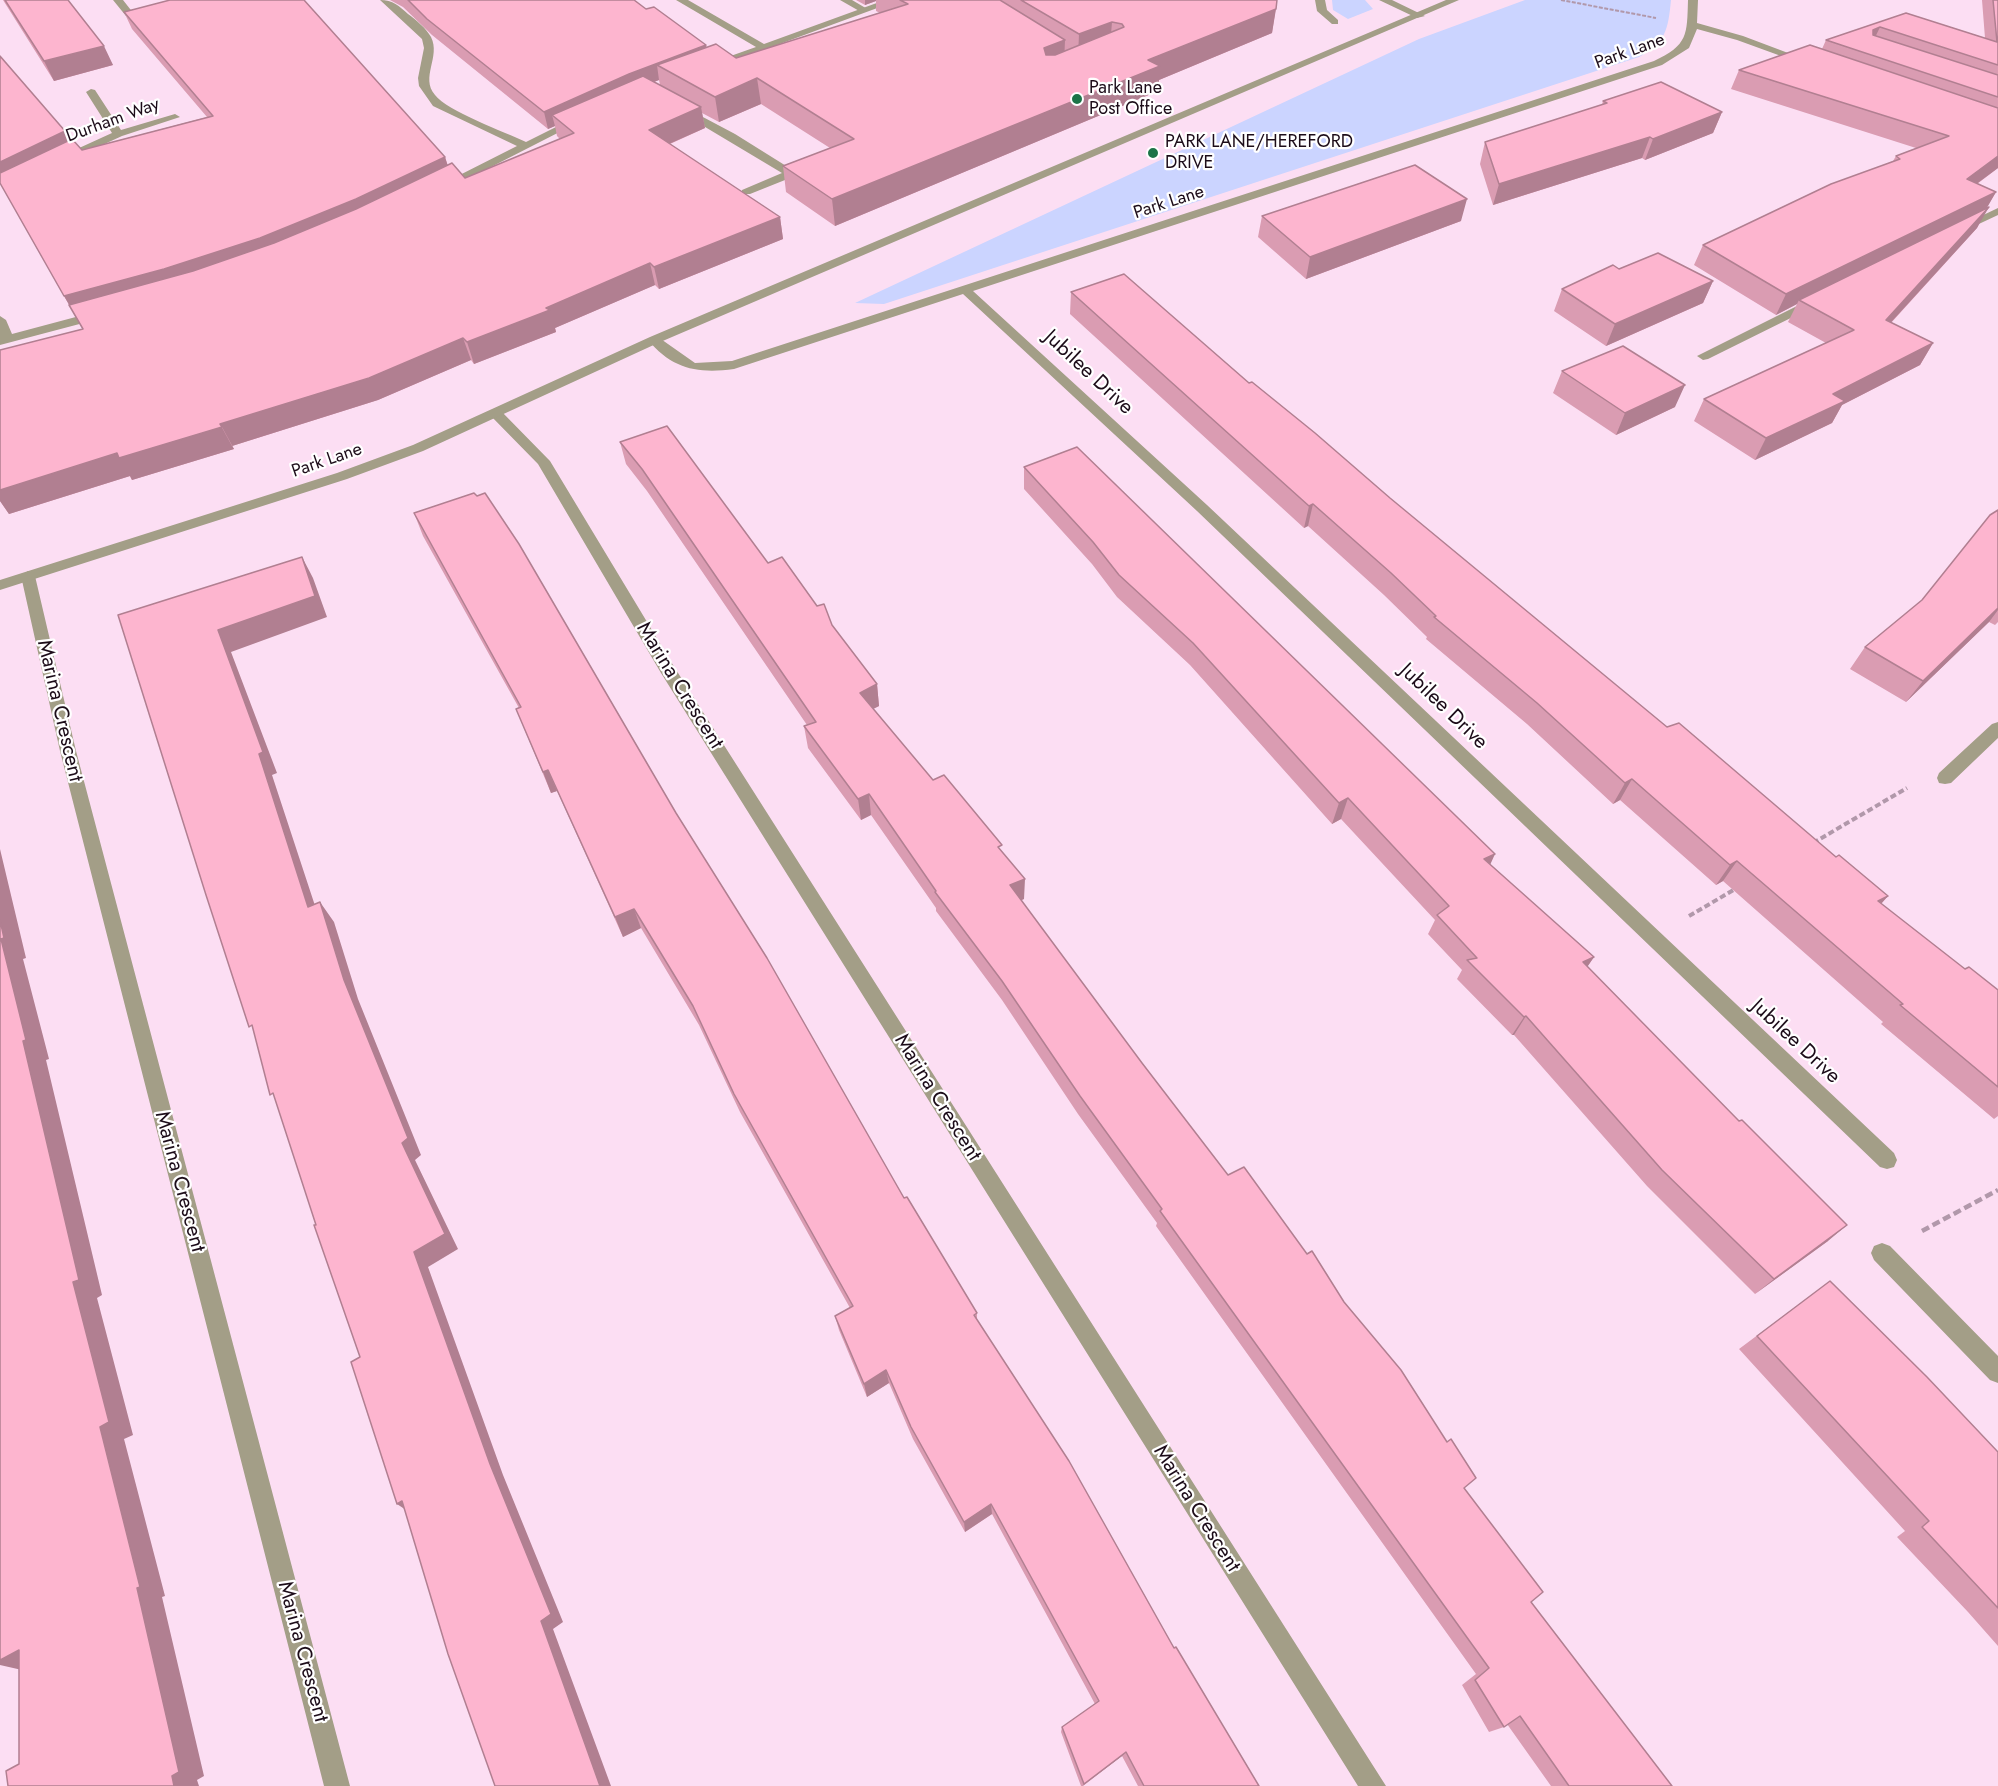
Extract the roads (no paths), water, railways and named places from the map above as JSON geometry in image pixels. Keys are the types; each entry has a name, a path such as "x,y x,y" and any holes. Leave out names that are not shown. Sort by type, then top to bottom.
{"street":[{"path":"118,0 129,14"},
{"path":"385,0 426,38 429,48 423,83 424,92 437,104 524,145"},
{"path":"681,0 763,47"},
{"path":"845,0 864,10"},
{"path":"698,71 894,0"},
{"path":"1320,0 1322,11 1335,22"},
{"path":"1384,0 1420,16"},
{"name":"Park Lane","path":"0,585 342,476 418,448 654,340 1218,99 1316,61 1454,0"},
{"name":"Park Lane","path":"654,340 687,366 695,369 734,365 1658,63 1677,55 1688,45 1693,0"},
{"path":"1692,25 1740,38 1814,65"},
{"path":"91,92 118,134"},
{"path":"669,102 731,136 790,174"},
{"path":"432,192 524,145 592,114"},
{"name":"Durham Way","path":"48,166 118,134 175,117"},
{"path":"746,192 812,165"},
{"path":"1945,237 1998,211"},
{"name":"Jubilee Drive","path":"964,289 1202,508 1887,1160"},
{"path":"1703,356 1829,294"},
{"path":"0,320 4,340 112,311"},
{"name":"Marina Crescent","path":"496,414 543,460 705,729 1373,1786"},
{"name":"Marina Crescent","path":"28,576 68,751 337,1786"},
{"path":"1945,778 1998,728"},
{"path":"1882,1253 1998,1372"}],"place":[{"name":"Park Lane Post Office","path":"1077,99"},
{"name":"PARK LANE/HEREFORD DRIVE","path":"1153,153"}]}
